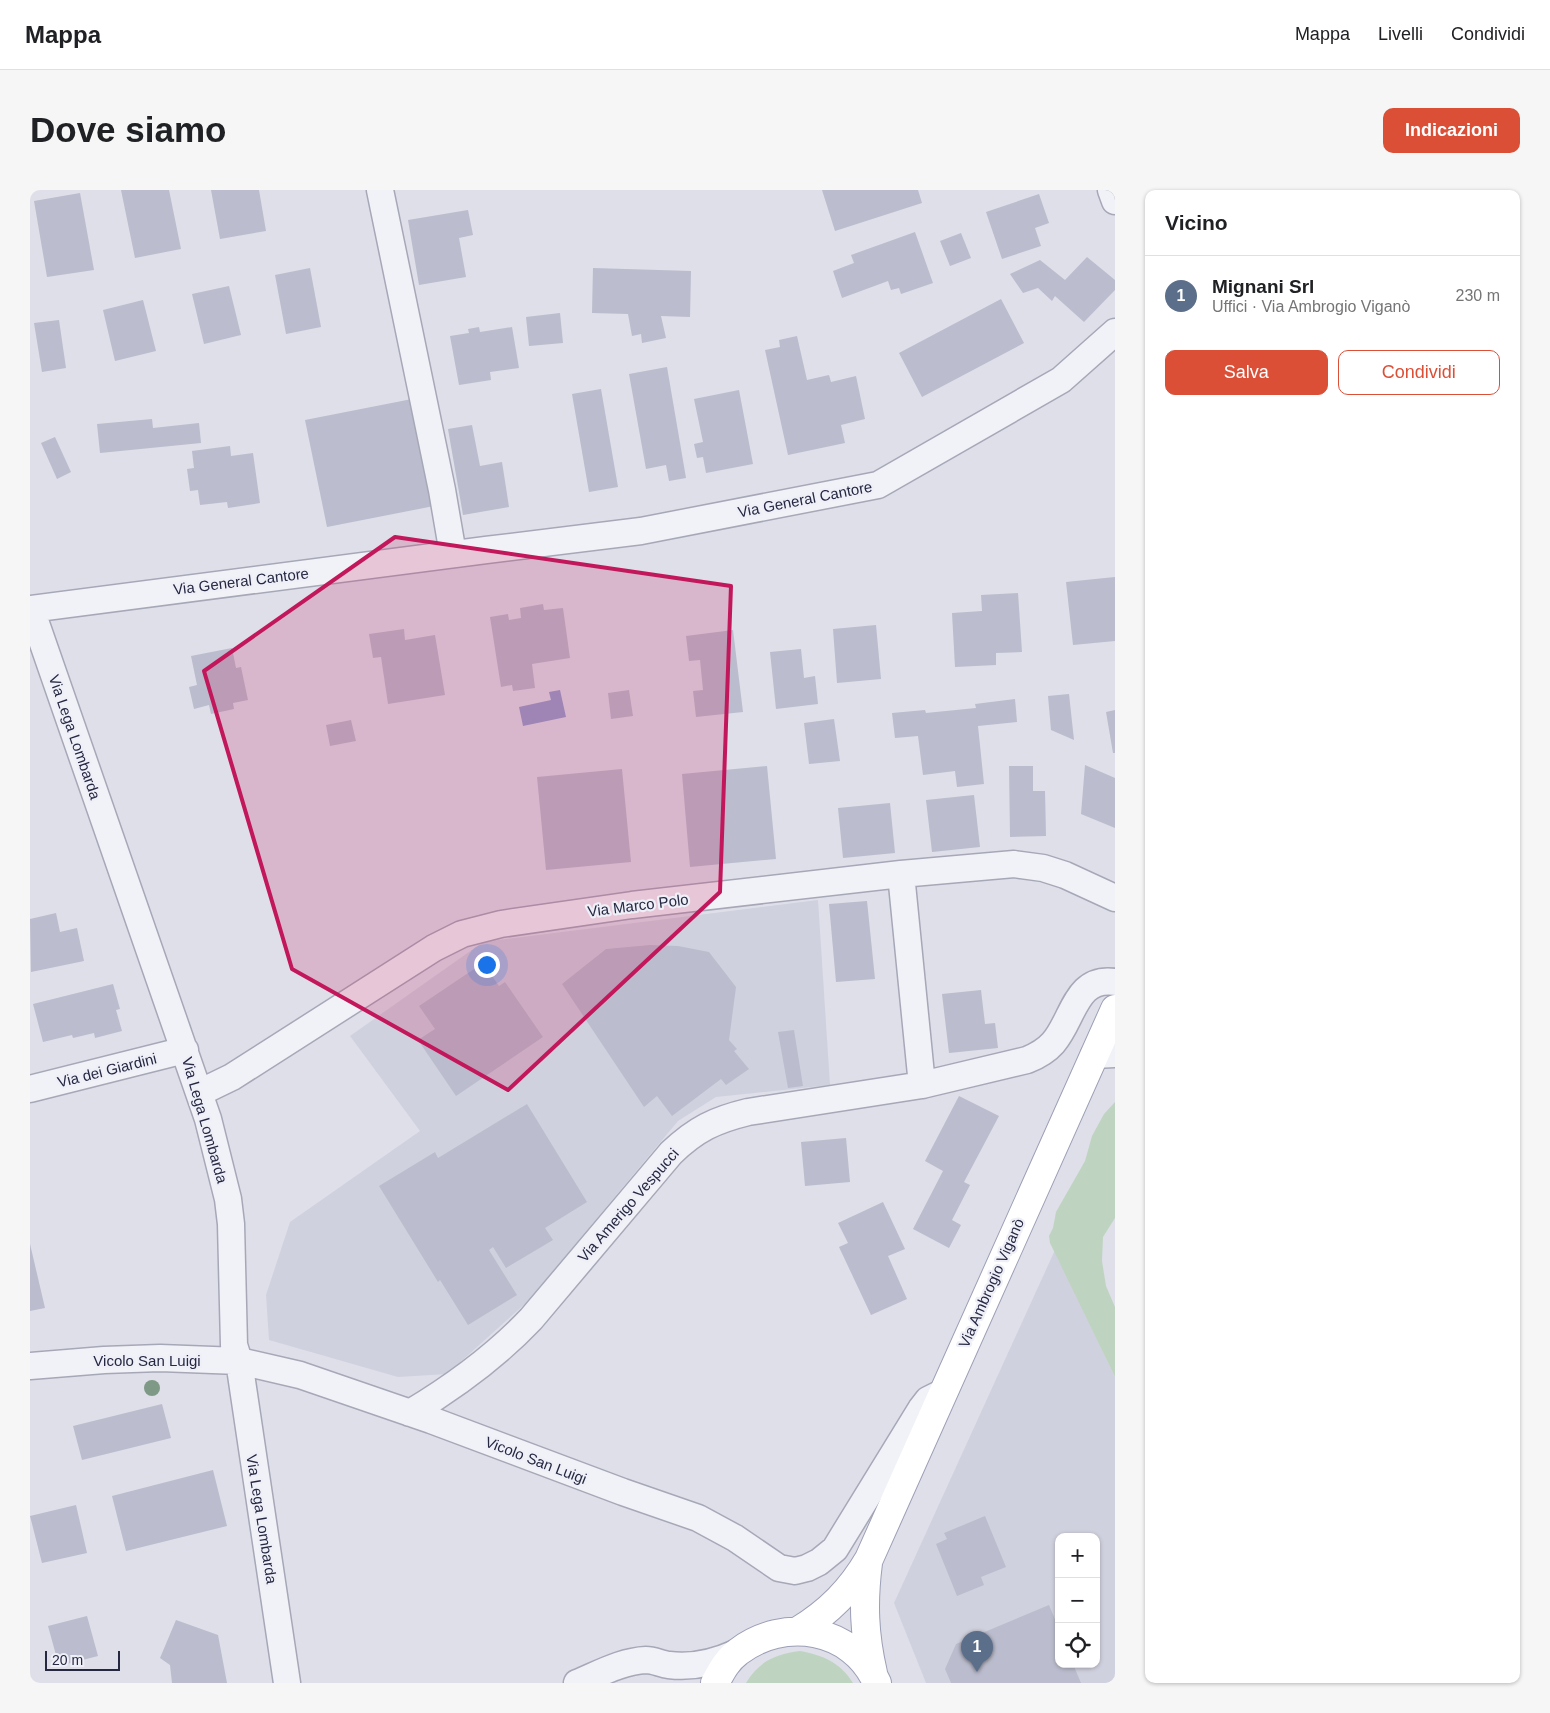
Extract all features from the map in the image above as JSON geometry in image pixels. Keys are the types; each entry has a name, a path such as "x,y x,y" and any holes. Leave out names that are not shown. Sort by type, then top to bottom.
{"main road":[{"name":"Via Ambrogio Viganò","path":"798,1631 831,1608 846,1593 859,1577 869,1559 942,1393 1105,1055 1115,1009"},
{"name":"Via Ambrogio Viganò","path":"869,1559 864,1617 867,1646 876,1679"},
{"name":"Via Ambrogio Viganò","path":"715,1683 722,1669 736,1654 754,1641 776,1633 798,1631 820,1634 841,1643 859,1657 876,1679"}],"street":[{"path":"380,190 442,490 453,554"},
{"path":"1111,190 1115,201"},
{"name":"Via General Cantore","path":"30,609 453,554 641,532 878,485 1061,380 1113,338"},
{"name":"Via Lega Lombarda","path":"30,609 185,1050 208,1119 228,1199 231,1224 234,1345 287,1683"},
{"name":"Via Marco Polo","path":"199,1093 232,1077 434,948 462,934 501,924 632,905 901,874 1014,864 1043,868 1065,875 1115,898"},
{"path":"901,874 922,1085"},
{"name":"Via Amerigo Vespucci","path":"410,1413 451,1388 509,1342 531,1319 671,1153 699,1130 724,1118 748,1112 922,1085 1027,1060 1042,1054 1054,1042 1082,994 1090,984 1100,981 1115,982"},
{"name":"Via dei Giardini","path":"30,1089 185,1050"},
{"name":"Vicolo San Luigi","path":"30,1366 160,1358 238,1361 300,1376 410,1413 698,1518 735,1538 780,1568 795,1571 819,1562 836,1549 920,1408 928,1400 942,1393"},
{"path":"577,1683 634,1661 649,1660 684,1666 702,1665 720,1661 736,1654"},
{"path":"649,1660 682,1683"}],"highlighted area":[{"path":"395,537 731,586 720,892 508,1090 292,969 204,671"}],"shaded area":[{"path":"818,900 830,1085 716,1097 678,1121 527,1302 447,1374 398,1377 269,1340 266,1295 290,1222 420,1131 350,1036 483,942"},
{"path":"1055,1250 1115,1377 1115,1683 926,1683 894,1603"}],"green space":[{"path":"1115,1102 1115,1218 1103,1237 1102,1261 1106,1286 1115,1307 1115,1377 1050,1243 1049,1236 1053,1228 1056,1212 1085,1161 1092,1136 1104,1114"},
{"path":"800,1651 831,1661 843,1670 853,1683 746,1683 762,1664 783,1654"}],"water":[{"path":"560,690 566,717 523,726 519,707 551,700 549,692"}],"building":[{"path":"121,190 169,190 181,249 135,258"},
{"path":"211,190 259,190 266,231 220,239"},
{"path":"822,190 918,190 922,203 835,231"},
{"path":"80,193 94,270 47,277 34,201"},
{"path":"1039,194 1049,223 1035,228 1041,246 1002,259 986,212"},
{"path":"468,210 473,235 459,238 466,277 419,285 408,220"},
{"path":"915,232 933,283 901,294 899,288 891,290 888,281 842,298 833,271 854,263 851,255"},
{"path":"961,233 971,258 950,266 940,241"},
{"path":"1087,257 1115,280 1115,290 1084,322 1055,296 1052,301 1038,288 1023,293 1010,274 1040,260 1065,280"},
{"path":"310,268 321,327 286,334 275,275"},
{"path":"593,268 691,271 690,317 661,316 666,338 642,343 641,334 632,336 628,314 592,313"},
{"path":"229,286 241,335 204,344 192,294"},
{"path":"1001,299 1024,343 922,397 899,353"},
{"path":"143,300 156,351 115,361 103,310"},
{"path":"560,313 563,343 529,346 526,317"},
{"path":"59,320 66,368 42,372 34,323"},
{"path":"479,327 480,332 512,327 519,368 490,372 491,380 459,385 450,336 469,333 468,329"},
{"path":"797,336 807,380 829,375 831,382 856,376 865,419 841,425 845,443 788,455 765,350 780,347 779,340"},
{"path":"667,367 686,478 669,481 666,465 646,469 629,374"},
{"path":"601,389 618,487 589,492 572,394"},
{"path":"739,390 753,464 706,473 703,457 697,458 694,444 703,442 694,399"},
{"path":"412,399 434,506 327,527 305,420"},
{"path":"152,419 153,428 199,423 201,443 100,453 97,424"},
{"path":"472,425 480,466 502,462 509,507 463,515 448,429"},
{"path":"55,437 71,472 57,479 41,443"},
{"path":"230,446 231,456 253,453 260,503 228,508 227,502 200,505 198,490 190,491 187,469 194,468 192,451"},
{"path":"1115,577 1115,641 1073,645 1066,582"},
{"path":"1018,593 1022,652 996,653 996,665 955,667 952,613 982,611 981,595"},
{"path":"543,604 544,610 563,608 570,658 532,664 535,688 513,691 512,685 501,687 490,617 508,614 509,620 521,618 520,608"},
{"path":"876,625 881,679 837,683 833,629"},
{"path":"404,629 405,640 435,635 445,695 388,704 381,657 373,658 369,634"},
{"path":"733,630 743,712 696,717 693,691 703,690 700,660 689,661 686,636"},
{"path":"232,648 236,668 241,667 248,700 233,703 234,709 211,714 209,705 194,709 189,687 197,685 191,656"},
{"path":"801,649 804,678 815,676 818,704 776,709 770,652"},
{"path":"629,690 633,716 611,719 608,693"},
{"path":"1069,694 1074,740 1051,730 1048,696"},
{"path":"1015,699 1017,722 978,726 984,784 957,787 955,771 923,775 918,736 895,738 892,713 925,710 926,713 976,708 975,704"},
{"path":"1115,710 1115,753 1113,753 1106,712"},
{"path":"834,719 840,761 809,764 804,723"},
{"path":"351,720 356,741 330,746 326,725"},
{"path":"1085,765 1115,778 1115,828 1081,814"},
{"path":"767,766 776,859 690,867 682,774"},
{"path":"1009,766 1033,766 1033,791 1045,791 1046,836 1010,837"},
{"path":"622,769 631,862 546,870 537,777"},
{"path":"974,795 980,847 932,852 926,800"},
{"path":"890,803 895,853 843,858 838,808"},
{"path":"867,901 875,979 836,982 829,904"},
{"path":"56,913 60,932 77,928 84,961 31,972 30,919"},
{"path":"650,945 678,946 709,952 736,987 729,1040 737,1049 734,1051 749,1069 726,1085 721,1079 672,1116 657,1096 644,1107 562,984 606,949"},
{"path":"483,963 499,986 505,982 543,1037 456,1096 418,1040 435,1029 419,1006"},
{"path":"113,984 120,1009 116,1010 122,1031 95,1038 94,1033 73,1038 72,1035 43,1042 33,1004"},
{"path":"981,990 985,1024 995,1023 998,1048 949,1053 942,994"},
{"path":"794,1030 803,1086 788,1088 778,1032"},
{"path":"959,1096 999,1116 964,1182 970,1185 952,1220 961,1225 949,1248 913,1229 943,1171 925,1161"},
{"path":"527,1104 587,1202 545,1228 553,1240 506,1268 493,1247 489,1250 517,1295 468,1325 440,1280 438,1282 379,1186 435,1152 438,1158"},
{"path":"846,1138 850,1182 805,1186 801,1142"},
{"path":"883,1202 905,1249 888,1256 907,1299 871,1315 839,1247 848,1243 838,1223"},
{"path":"30,1244 45,1308 30,1311"},
{"path":"162,1404 171,1438 82,1460 73,1426"},
{"path":"213,1470 227,1526 126,1551 112,1496"},
{"path":"76,1505 87,1553 42,1563 30,1516"},
{"path":"985,1516 1006,1567 981,1577 984,1585 957,1596 936,1544 947,1539 944,1533"},
{"path":"1049,1605 1055,1619 1055,1668 1075,1668 1081,1683 951,1683 945,1669 956,1644"},
{"path":"87,1616 98,1656 59,1666 48,1626"},
{"path":"176,1620 218,1635 227,1683 172,1683 170,1665 160,1658"}],"place":[{"name":"Mignani Srl","path":"977,1672"}]}
